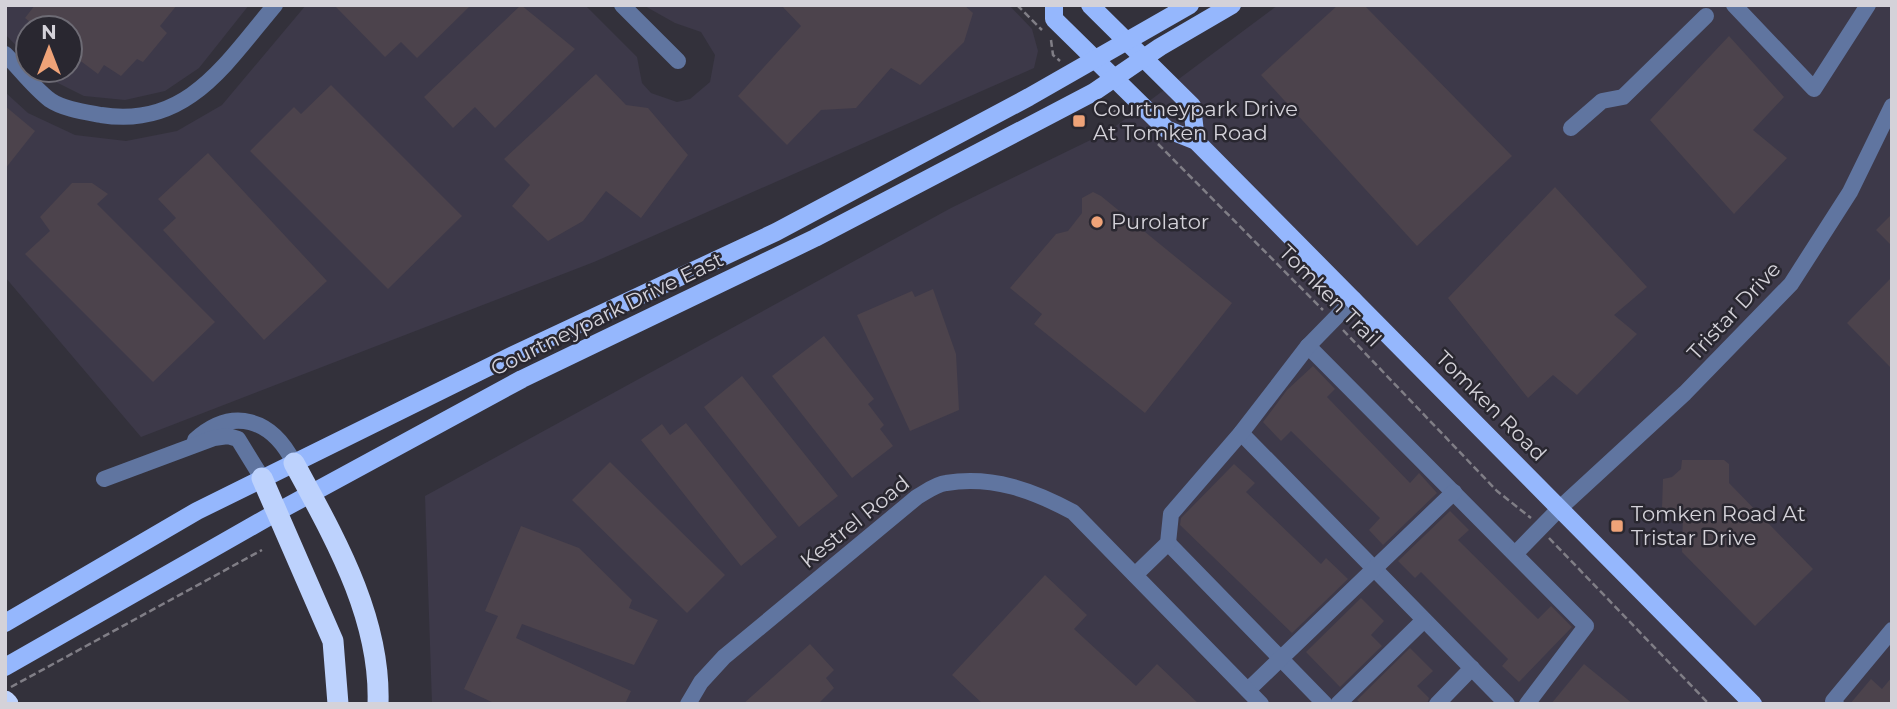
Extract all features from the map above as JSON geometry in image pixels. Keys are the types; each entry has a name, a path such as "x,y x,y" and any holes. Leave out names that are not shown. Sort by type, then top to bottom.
{"highway":[{"path":"294,463 354,585 375,647 378,704"},
{"path":"262,478 333,641 338,704"}],"main road":[{"name":"Tomken Road","path":"1054,5 1055,19 1114,78 1167,129 1196,141 1754,704"},
{"path":"1090,5 1192,106 1196,141"},
{"name":"Courtneypark Drive East","path":"5,623 197,510 776,232 1127,42 1190,5"},
{"name":"Courtneypark Drive East","path":"8,665 277,512 312,496 522,379 815,239 1094,92 1143,58 1232,5"}],"street":[{"path":"5,54 51,100 81,111 123,118 156,113 183,103 206,86 275,5"},
{"path":"622,5 678,61"},
{"path":"1734,5 1814,89 1868,5"},
{"path":"1571,128 1602,101 1623,97 1706,16"},
{"name":"Tristar Drive","path":"1515,554 1560,508 1685,393 1791,284 1850,192 1892,106"},
{"path":"1135,575 1168,543 1171,513 1241,433 1308,346 1354,299"},
{"path":"1308,346 1586,626 1527,704"},
{"path":"188,446 210,427 226,421 244,421 268,429 278,438 294,463"},
{"path":"1241,433 1507,704"},
{"path":"104,479 188,446 228,436 238,439 262,478"},
{"name":"Kestrel Road","path":"688,704 701,682 724,657 917,497 944,483 1006,484 1041,495 1073,512 1261,704"},
{"path":"1248,690 1454,492"},
{"path":"1168,543 1325,704"},
{"path":"1338,704 1424,620"},
{"path":"1836,704 1833,701 1892,630"},
{"path":"1437,704 1472,668"}],"path":[{"path":"1017,5 1051,40 1053,55"},
{"path":"1114,111 1135,119"},
{"name":"Tomken Trail","path":"1152,138 1333,320 1497,491 1521,510"},
{"path":"1557,547 1709,704"},
{"path":"5,690 262,551"}],"shaded area":[{"path":"5,5 249,5 199,68 165,91 125,100 84,96 60,84 84,84 84,14 14,14 14,43 5,34"},
{"path":"306,5 585,5 637,57 642,83 651,93 677,102 690,99 710,82 715,55 701,32 675,23 643,5 1009,5 1032,29 1038,51 1034,68 594,262 141,437 5,277 5,92 28,113 75,135 126,141 177,131 222,105"},
{"path":"1278,5 1892,5 1892,704 432,704 425,496 951,208 1109,131"}],"building":[{"path":"35,5 177,5 160,26 167,33 143,62 137,59 121,76 104,65 98,74 84,64 84,14 28,14"},
{"path":"334,5 471,5 417,58 401,42 385,57"},
{"path":"521,5 575,49 495,128 475,107 453,128 424,97"},
{"path":"781,5 964,5 973,13 964,42 920,85 891,68 856,108 821,110 787,145 738,96 801,26"},
{"path":"1338,5 1364,5 1512,156 1417,246 1261,75"},
{"path":"1729,36 1784,97 1753,130 1787,158 1734,214 1650,120"},
{"path":"596,74 626,105 648,108 688,155 641,218 606,191 583,221 548,241 512,206 530,185 504,159"},
{"path":"331,85 462,216 388,289 250,151 294,107 301,114"},
{"path":"5,106 35,131 5,169"},
{"path":"208,153 327,281 264,340 163,230 176,218 158,199"},
{"path":"72,183 92,183 108,194 97,204 215,322 153,382 25,254 50,231 40,217"},
{"path":"1555,187 1647,287 1614,315 1637,334 1577,395 1553,375 1528,398 1448,298"},
{"name":"Purolator","path":"1093,192 1232,303 1145,413 1034,324 1042,314 1010,288 1056,234 1068,231 1082,213 1082,198"},
{"path":"1892,214 1892,246 1876,230"},
{"path":"1892,277 1892,369 1847,323"},
{"path":"933,289 956,354 959,410 910,431 857,315 912,291 915,297"},
{"path":"824,336 874,399 868,404 884,425 880,429 893,446 852,478 772,376"},
{"path":"1313,366 1335,389 1327,397 1410,483 1419,473 1437,493 1383,545 1369,530 1380,518 1291,431 1281,441 1263,422 1287,390"},
{"path":"742,376 838,496 799,527 704,407"},
{"path":"686,423 777,537 741,566 641,440 662,424 670,435"},
{"path":"1682,460 1724,460 1729,464 1729,483 1813,569 1755,626 1682,552 1683,513 1664,513 1663,479 1672,477 1681,469"},
{"path":"610,462 725,575 687,613 572,500"},
{"path":"1234,464 1255,483 1246,492 1321,564 1326,558 1348,579 1292,633 1180,525 1181,518"},
{"path":"1450,511 1469,530 1458,540 1538,619 1551,606 1572,627 1519,682 1502,666 1508,659 1421,572 1415,578 1398,561"},
{"path":"521,526 579,548 632,600 629,608 658,620 634,665 522,624 516,638 631,691 625,704 496,704 464,689 498,616 485,611"},
{"path":"1045,575 1087,615 1074,629 1136,686 1157,664 1199,704 983,704 952,675"},
{"path":"1361,598 1384,621 1371,635 1382,646 1340,687 1306,652"},
{"path":"810,644 834,670 826,678 834,688 818,704 743,704"},
{"path":"1410,648 1433,671 1417,686 1429,698 1427,704 1361,704 1357,700"},
{"path":"1584,664 1633,704 1551,704"},
{"path":"1892,677 1892,704 1850,704 1871,679 1882,689"}],"place":[{"name":"Courtneypark Drive At Tomken Road","path":"1079,121"},
{"name":"Purolator","path":"1097,222"},
{"name":"Tomken Road At Tristar Drive","path":"1617,526"}]}
